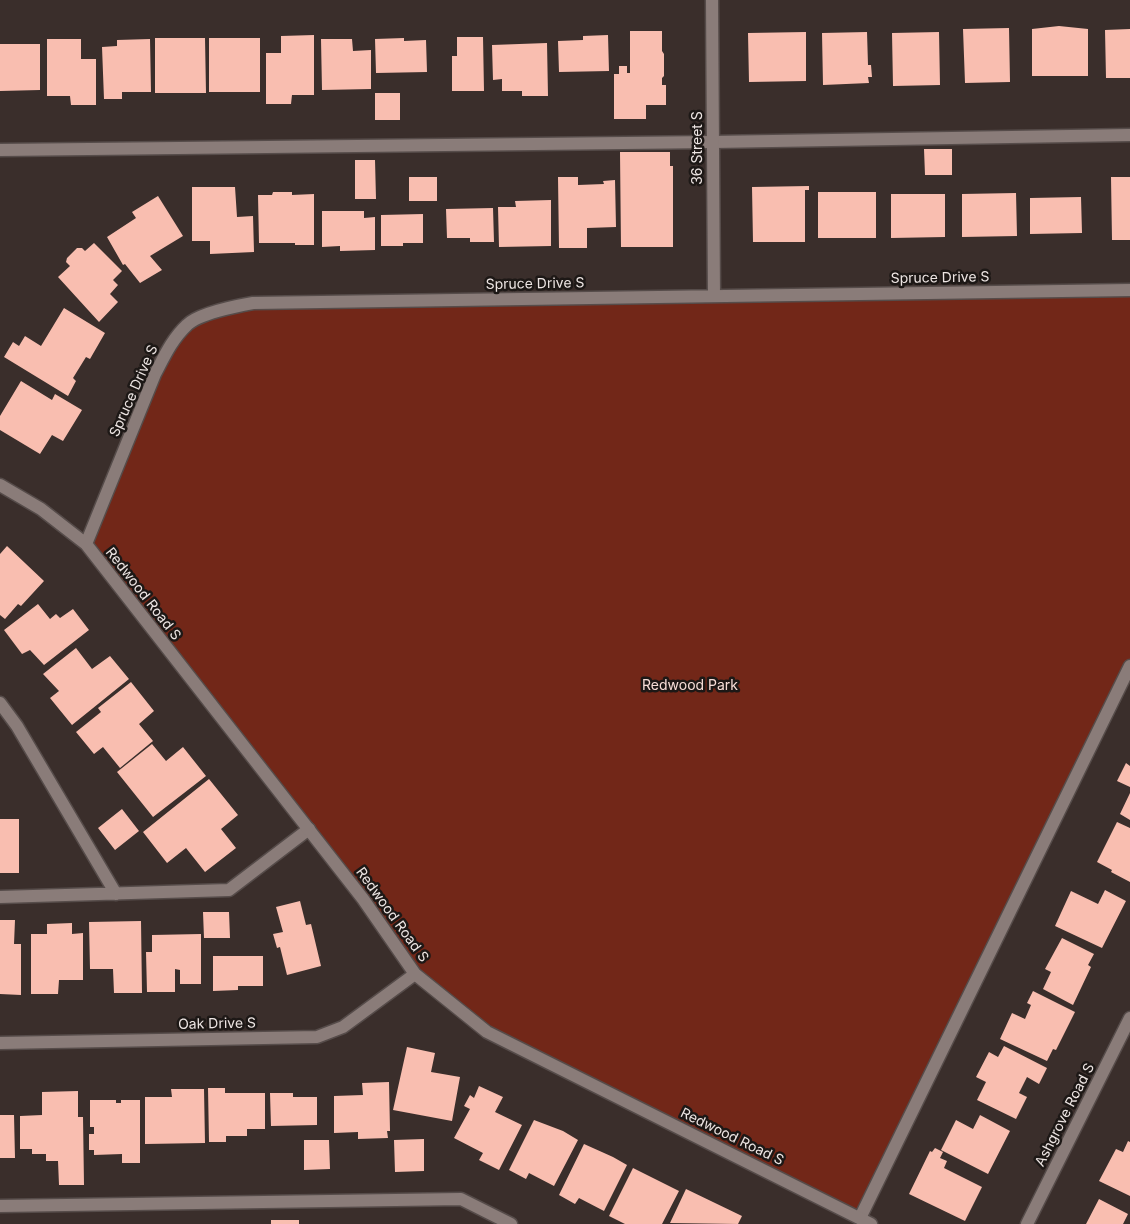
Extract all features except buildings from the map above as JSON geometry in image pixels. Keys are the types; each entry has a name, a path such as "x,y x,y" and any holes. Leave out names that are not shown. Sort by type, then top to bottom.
{"street":[{"name":"36 Street S","path":"712,0 714,296"},
{"path":"0,150 1130,135"},
{"name":"Spruce Drive S","path":"86,544 155,374 168,349 188,324 220,310 253,303 1130,290"},
{"name":"Redwood Road S","path":"0,485 41,509 86,544 363,899 415,974 486,1032 871,1224"},
{"path":"860,1218 1130,666"},
{"path":"0,703 17,726 116,894"},
{"path":"0,897 229,890 309,829"},
{"name":"Oak Drive S","path":"0,1043 317,1037 343,1027 415,974"},
{"name":"Ashgrove Road S","path":"1027,1224 1130,1018"},
{"path":"0,1206 461,1199 511,1224"}],"green space":[{"name":"Redwood Park","path":"1130,290 1130,682 855,1215 487,1032 415,974 86,544 155,374 188,324 220,310"}]}
